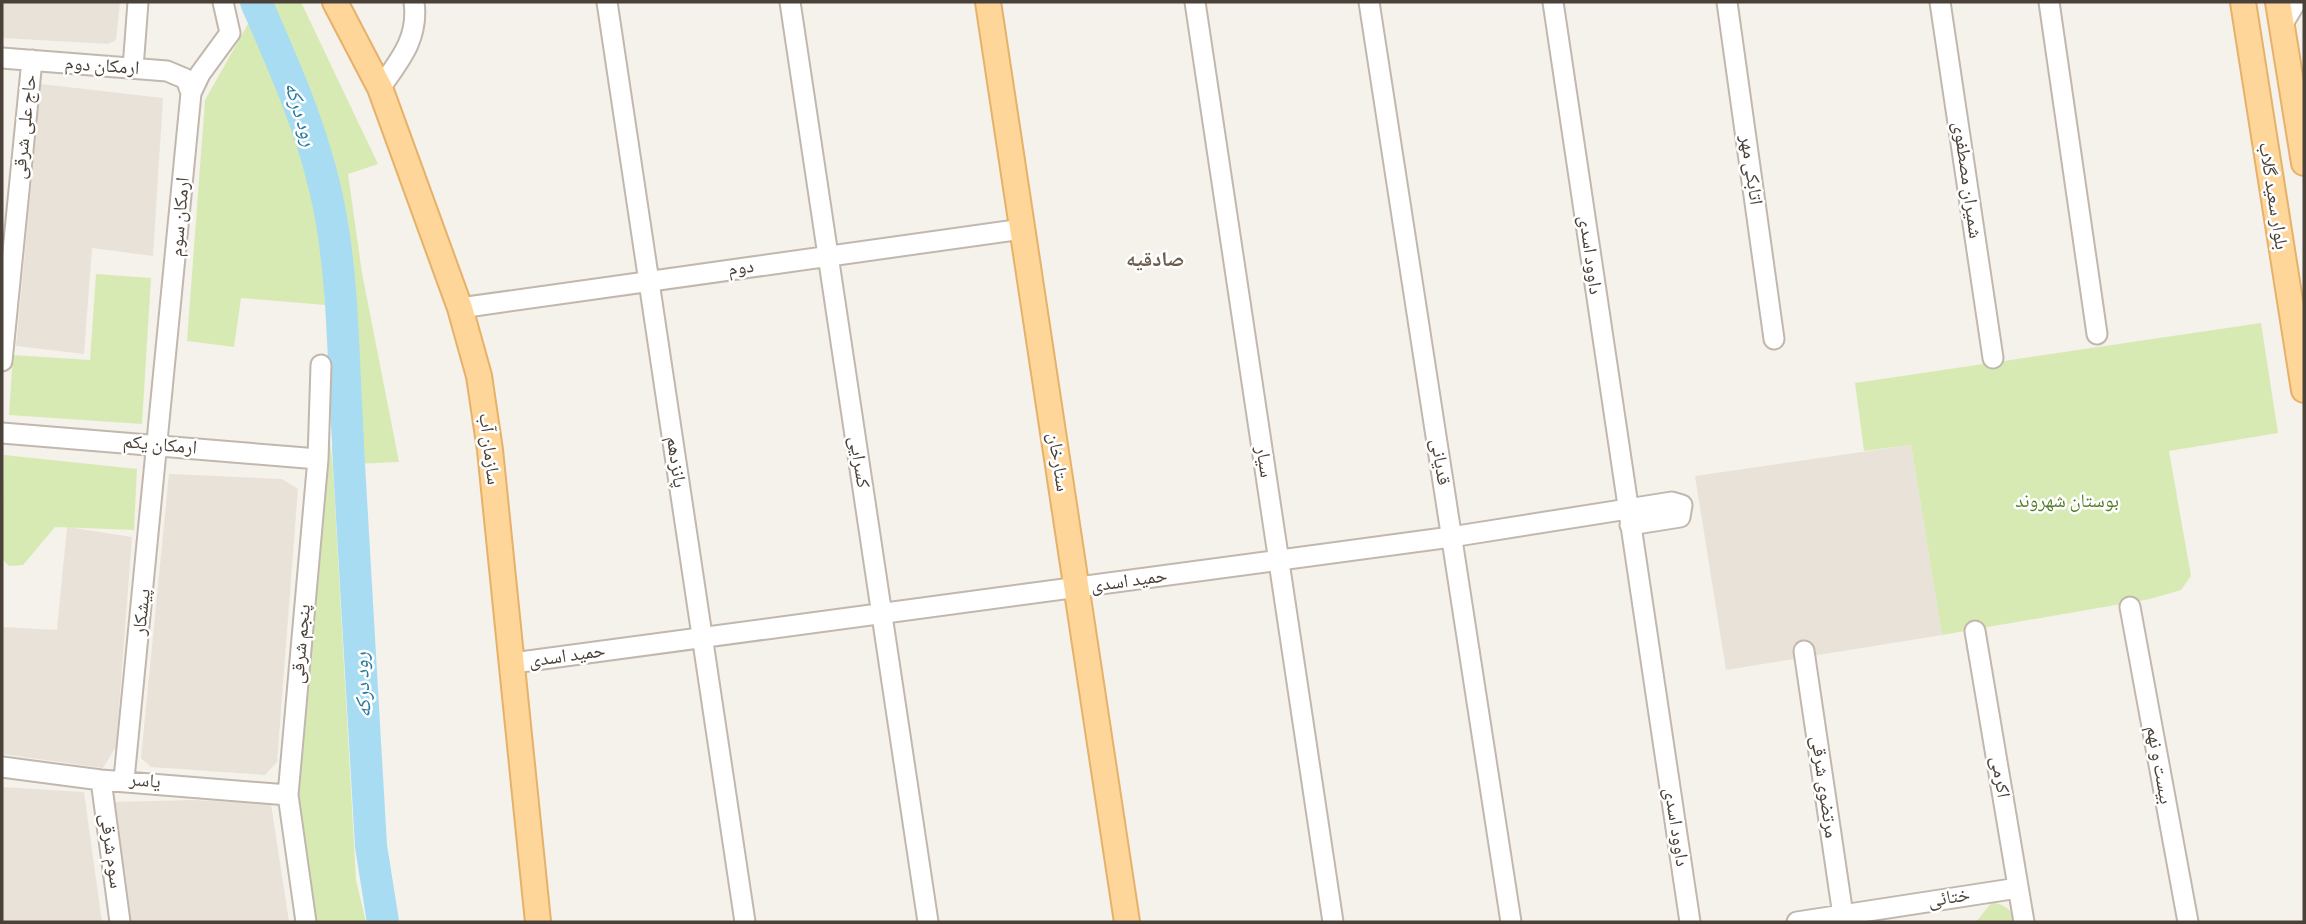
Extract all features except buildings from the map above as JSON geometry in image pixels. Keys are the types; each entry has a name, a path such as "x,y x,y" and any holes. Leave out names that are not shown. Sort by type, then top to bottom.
{"main road":[{"name":"سازمان آب","path":"335,2 380,88 460,307 479,376 513,663 538,922"},
{"name":"ستارخان","path":"988,2 1127,922"},
{"name":"بلوار سعید گلاب","path":"2243,2 2304,390"},
{"name":"بلوار سعید گلاب","path":"2280,13 2304,163"}],"street":[{"path":"133,68 138,2"},
{"name":"ارمکان سوم","path":"159,444 191,93 230,33 223,2"},
{"path":"380,88 413,37 416,19 414,2"},
{"name":"پانزدهم","path":"607,2 745,922"},
{"name":"کسرایی","path":"790,2 928,922"},
{"name":"سیار","path":"1195,2 1334,922"},
{"name":"قدیانی","path":"1369,2 1511,922"},
{"name":"داوود اسدی","path":"1553,2 1690,922"},
{"name":"اتابکی مهر","path":"1727,2 1774,339"},
{"name":"شمیران مصطفوی","path":"1940,2 1993,358"},
{"path":"2049,2 2097,334"},
{"path":"2280,13 2296,2"},
{"name":"ارمکان دوم","path":"2,58 175,73 186,79 191,93"},
{"name":"حاج علی شرقی","path":"2,362 32,60"},
{"name":"دوم","path":"460,307 1022,229"},
{"name":"پنجم شرقی","path":"306,922 288,795 318,459 321,365"},
{"name":"ارمکان یکم","path":"2,433 318,459"},
{"name":"پیشکار","path":"124,779 159,444"},
{"name":"حمید اسدی","path":"513,663 1451,537 1629,517"},
{"name":"بیست و نهم","path":"2130,607 2188,922"},
{"name":"اکرمی","path":"1975,631 2024,922"},
{"name":"مرتضوی شرقی","path":"1804,651 1843,919"},
{"name":"یاسر","path":"2,766 101,780 124,779 288,795"},
{"name":"سوم شرقی","path":"101,780 120,922"},
{"name":"ختائی","path":"1797,922 1843,919 2018,888"}],"shaded area":[{"path":"2,2 120,2 116,40 108,44 2,38"},
{"path":"41,84 163,98 153,256 92,248 84,354 16,346"},
{"path":"1911,445 1942,635 1726,670 1695,476"},
{"path":"169,474 282,479 298,489 277,762 265,775 151,767 141,758"},
{"path":"67,527 132,537 116,747 103,768 2,754 2,627 57,630"},
{"path":"2,787 84,792 102,922 2,922"},
{"path":"193,800 271,804 289,922 129,922 112,802"}],"green space":[{"path":"263,2 301,2 378,164 348,174 362,273 399,462 355,464 336,216 295,68"},
{"path":"253,15 290,101 320,207 325,305 241,298 234,347 187,341 205,100"},
{"path":"96,274 151,278 142,424 9,415 13,355 90,360"},
{"name":"بوستان شهروند","path":"2261,323 2278,433 2169,451 2191,576 2181,590 2150,599 1942,635 1911,445 1864,451 1855,383"},
{"path":"325,396 333,468 356,880 366,922 314,922 298,796"},
{"path":"4,455 137,469 134,530 55,527 23,565 9,566 2,559"},
{"path":"1992,902 2007,908 2015,922 1976,922"}],"waterway":[{"name":"رود درکه","path":"256,2 307,128 329,207 340,294 348,441"},
{"name":"رود درکه","path":"348,447 371,846 383,922"}],"district":[{"name":"صادقیه","path":"1155,259"}]}
